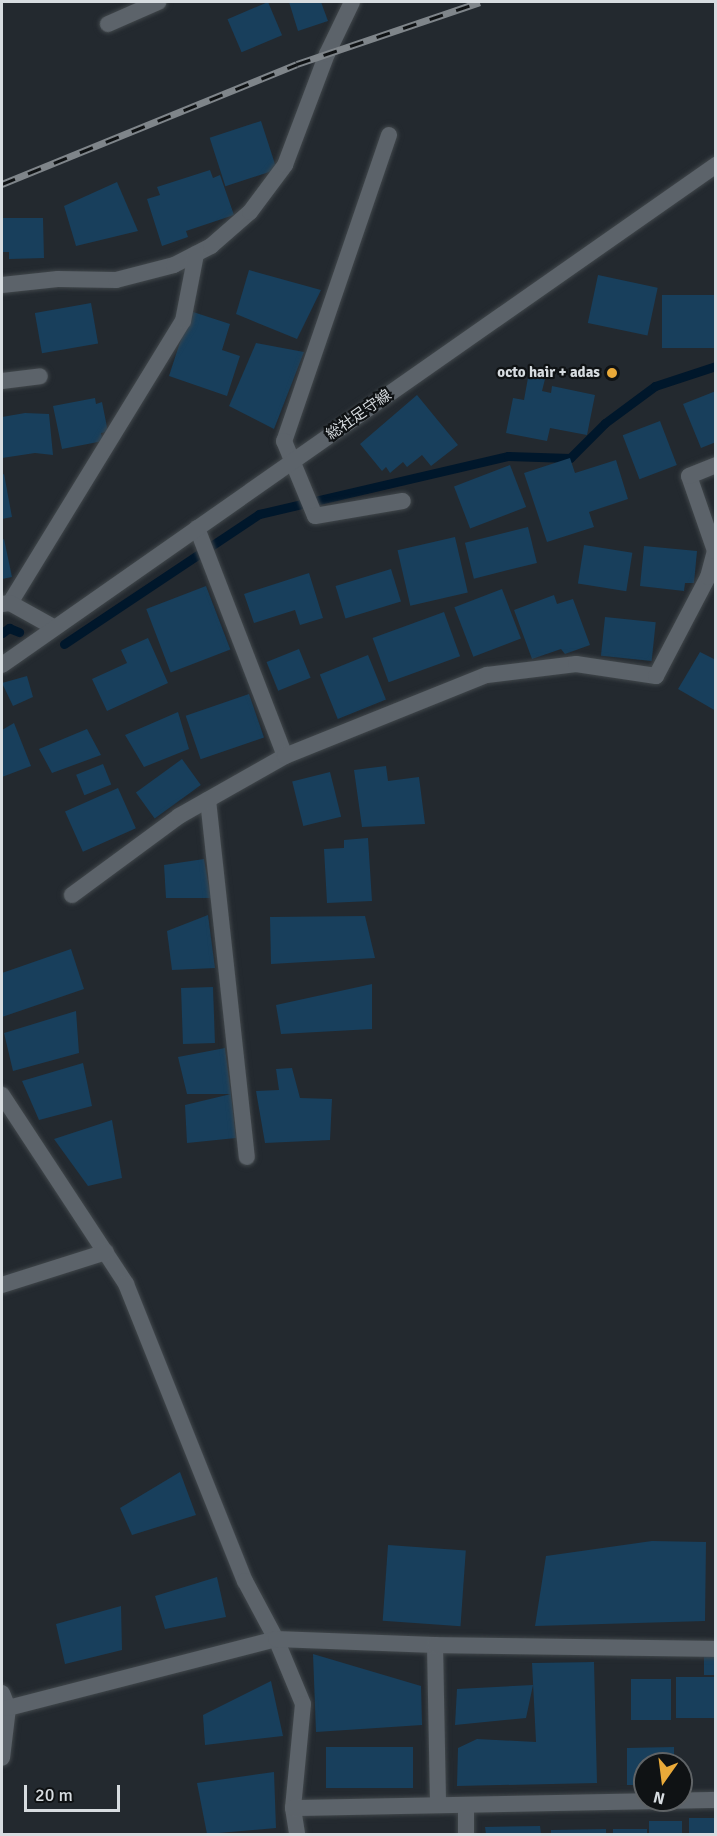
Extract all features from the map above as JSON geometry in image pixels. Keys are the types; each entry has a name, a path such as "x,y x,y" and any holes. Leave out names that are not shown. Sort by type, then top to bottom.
{"street":[{"path":"108,24 158,2"},
{"path":"2,285 58,279 116,280 174,265 211,246 250,212 285,165 327,54 352,2"},
{"path":"388,135 284,441 315,516 403,501"},
{"name":"総社足守線","path":"2,665 716,165"},
{"path":"55,628 6,603 183,321 196,254"},
{"path":"2,381 40,376"},
{"path":"72,895 179,816 285,756 486,675 576,664 656,676 712,579 715,551 689,476 716,465"},
{"path":"197,528 285,756"},
{"path":"208,800 247,1157"},
{"path":"2,1095 126,1284 245,1581 276,1639 303,1704 292,1808 297,1834"},
{"path":"2,1285 106,1252"},
{"path":"2,1758 5,1701 276,1639 435,1646 716,1649"},
{"path":"435,1646 438,1805"},
{"path":"292,1808 716,1800"},
{"path":"466,1805 466,1834"}],"building":[{"path":"268,2 282,35 242,52 227,19"},
{"path":"289,2 321,2 328,21 298,31"},
{"path":"261,121 277,170 225,186 210,138"},
{"path":"210,170 213,178 220,175 234,215 186,231 188,237 162,246 147,199 160,195 157,187"},
{"path":"117,182 138,231 76,246 64,206"},
{"path":"2,218 43,218 44,258 9,259 9,252 2,252"},
{"path":"249,270 321,290 297,339 236,314"},
{"path":"598,275 658,288 647,336 588,323"},
{"path":"662,295 716,295 716,348 662,348"},
{"path":"91,303 98,343 42,353 35,313"},
{"path":"190,311 230,324 222,350 240,356 227,396 169,376"},
{"path":"256,343 304,352 274,429 229,406"},
{"path":"529,372 546,375 542,391 551,393 552,386 595,395 587,435 550,428 547,441 506,433 513,398 524,400"},
{"path":"716,391 716,442 701,448 683,404"},
{"path":"417,395 458,445 431,466 422,455 407,467 403,462 390,473 386,467 382,471 360,444"},
{"path":"95,398 96,404 102,402 108,432 101,433 103,441 62,449 53,406"},
{"path":"25,413 49,414 53,455 35,453 2,458 2,417"},
{"path":"660,421 677,465 640,479 623,435"},
{"path":"570,458 575,473 616,460 628,499 589,512 594,527 547,542 524,473"},
{"path":"510,465 526,507 470,529 454,487"},
{"path":"4,474 12,517 2,519 2,475"},
{"path":"528,527 537,563 474,579 465,543"},
{"path":"455,537 468,593 410,606 398,550"},
{"path":"4,539 12,577 2,579 2,540"},
{"path":"584,545 632,553 626,591 578,584"},
{"path":"644,546 697,551 694,583 685,583 684,591 640,586"},
{"path":"391,569 401,602 345,618 336,586"},
{"path":"309,573 323,618 300,625 295,610 254,623 244,594"},
{"path":"206,586 230,649 171,672 146,609"},
{"path":"502,589 521,638 473,657 454,607"},
{"path":"554,595 557,604 573,599 590,645 565,654 561,649 532,659 514,610"},
{"path":"444,612 460,656 389,682 373,638"},
{"path":"605,617 656,622 652,661 601,656"},
{"path":"148,638 168,683 107,711 92,679 127,663 121,650"},
{"path":"299,649 311,678 278,691 267,662"},
{"path":"700,652 716,660 716,711 678,689"},
{"path":"368,655 386,700 338,719 320,674"},
{"path":"27,676 33,697 13,706 2,683"},
{"path":"249,694 264,737 201,759 186,716"},
{"path":"178,712 189,749 144,767 125,735"},
{"path":"14,723 31,766 2,777 2,730"},
{"path":"87,729 101,755 52,773 39,749"},
{"path":"182,759 201,785 155,818 136,793"},
{"path":"103,764 111,784 84,795 76,775"},
{"path":"386,766 388,781 419,777 425,824 362,827 354,770"},
{"path":"330,772 341,817 303,826 292,781"},
{"path":"118,788 136,828 83,852 65,812"},
{"path":"368,838 372,901 327,903 324,849 344,848 344,840"},
{"path":"204,859 211,898 166,898 164,865"},
{"path":"208,915 215,968 172,970 167,931"},
{"path":"365,916 375,958 271,964 270,917"},
{"path":"71,949 84,989 2,1017 2,973"},
{"path":"372,984 372,1029 281,1034 276,1005"},
{"path":"213,987 215,1043 183,1044 181,988"},
{"path":"76,1011 79,1053 13,1071 4,1033"},
{"path":"225,1048 231,1094 187,1094 178,1057"},
{"path":"83,1063 92,1106 39,1120 22,1081"},
{"path":"292,1068 300,1098 332,1099 330,1140 265,1143 256,1091 279,1090 276,1069"},
{"path":"231,1094 236,1138 187,1143 185,1105"},
{"path":"112,1120 122,1178 88,1186 54,1139"},
{"path":"180,1472 196,1515 132,1535 120,1508"},
{"path":"652,1541 706,1542 705,1621 535,1626 546,1556"},
{"path":"388,1545 466,1550 461,1626 383,1621"},
{"path":"217,1577 226,1617 165,1629 155,1596"},
{"path":"121,1606 122,1650 65,1664 56,1624"},
{"path":"313,1654 421,1686 422,1725 316,1732"},
{"path":"704,1655 716,1655 716,1675 704,1675"},
{"path":"594,1662 597,1783 457,1786 458,1748 477,1739 536,1742 532,1663"},
{"path":"676,1677 716,1677 716,1718 676,1718"},
{"path":"631,1679 671,1679 671,1720 631,1720"},
{"path":"271,1681 283,1736 205,1745 203,1715"},
{"path":"533,1685 526,1718 455,1725 457,1689"},
{"path":"326,1747 413,1747 413,1788 326,1788"},
{"path":"674,1747 674,1752 633,1752 633,1785 627,1785 627,1748"},
{"path":"274,1772 276,1828 207,1834 197,1783"},
{"path":"689,1818 716,1818 716,1834 689,1834"},
{"path":"649,1821 682,1821 682,1834 649,1834"},
{"path":"540,1826 541,1834 486,1834 485,1827"},
{"path":"606,1829 606,1834 551,1834 551,1830"},
{"path":"613,1829 647,1829 647,1834 613,1834"}],"waterway":[{"path":"64,644 259,514 508,456 570,458 605,423 655,386 716,366"},
{"path":"2,633 9,628 19,632"}],"railway":[{"path":"2,184 297,64 480,2"}],"place":[{"name":"octo hair + adas","path":"612,373"}]}
